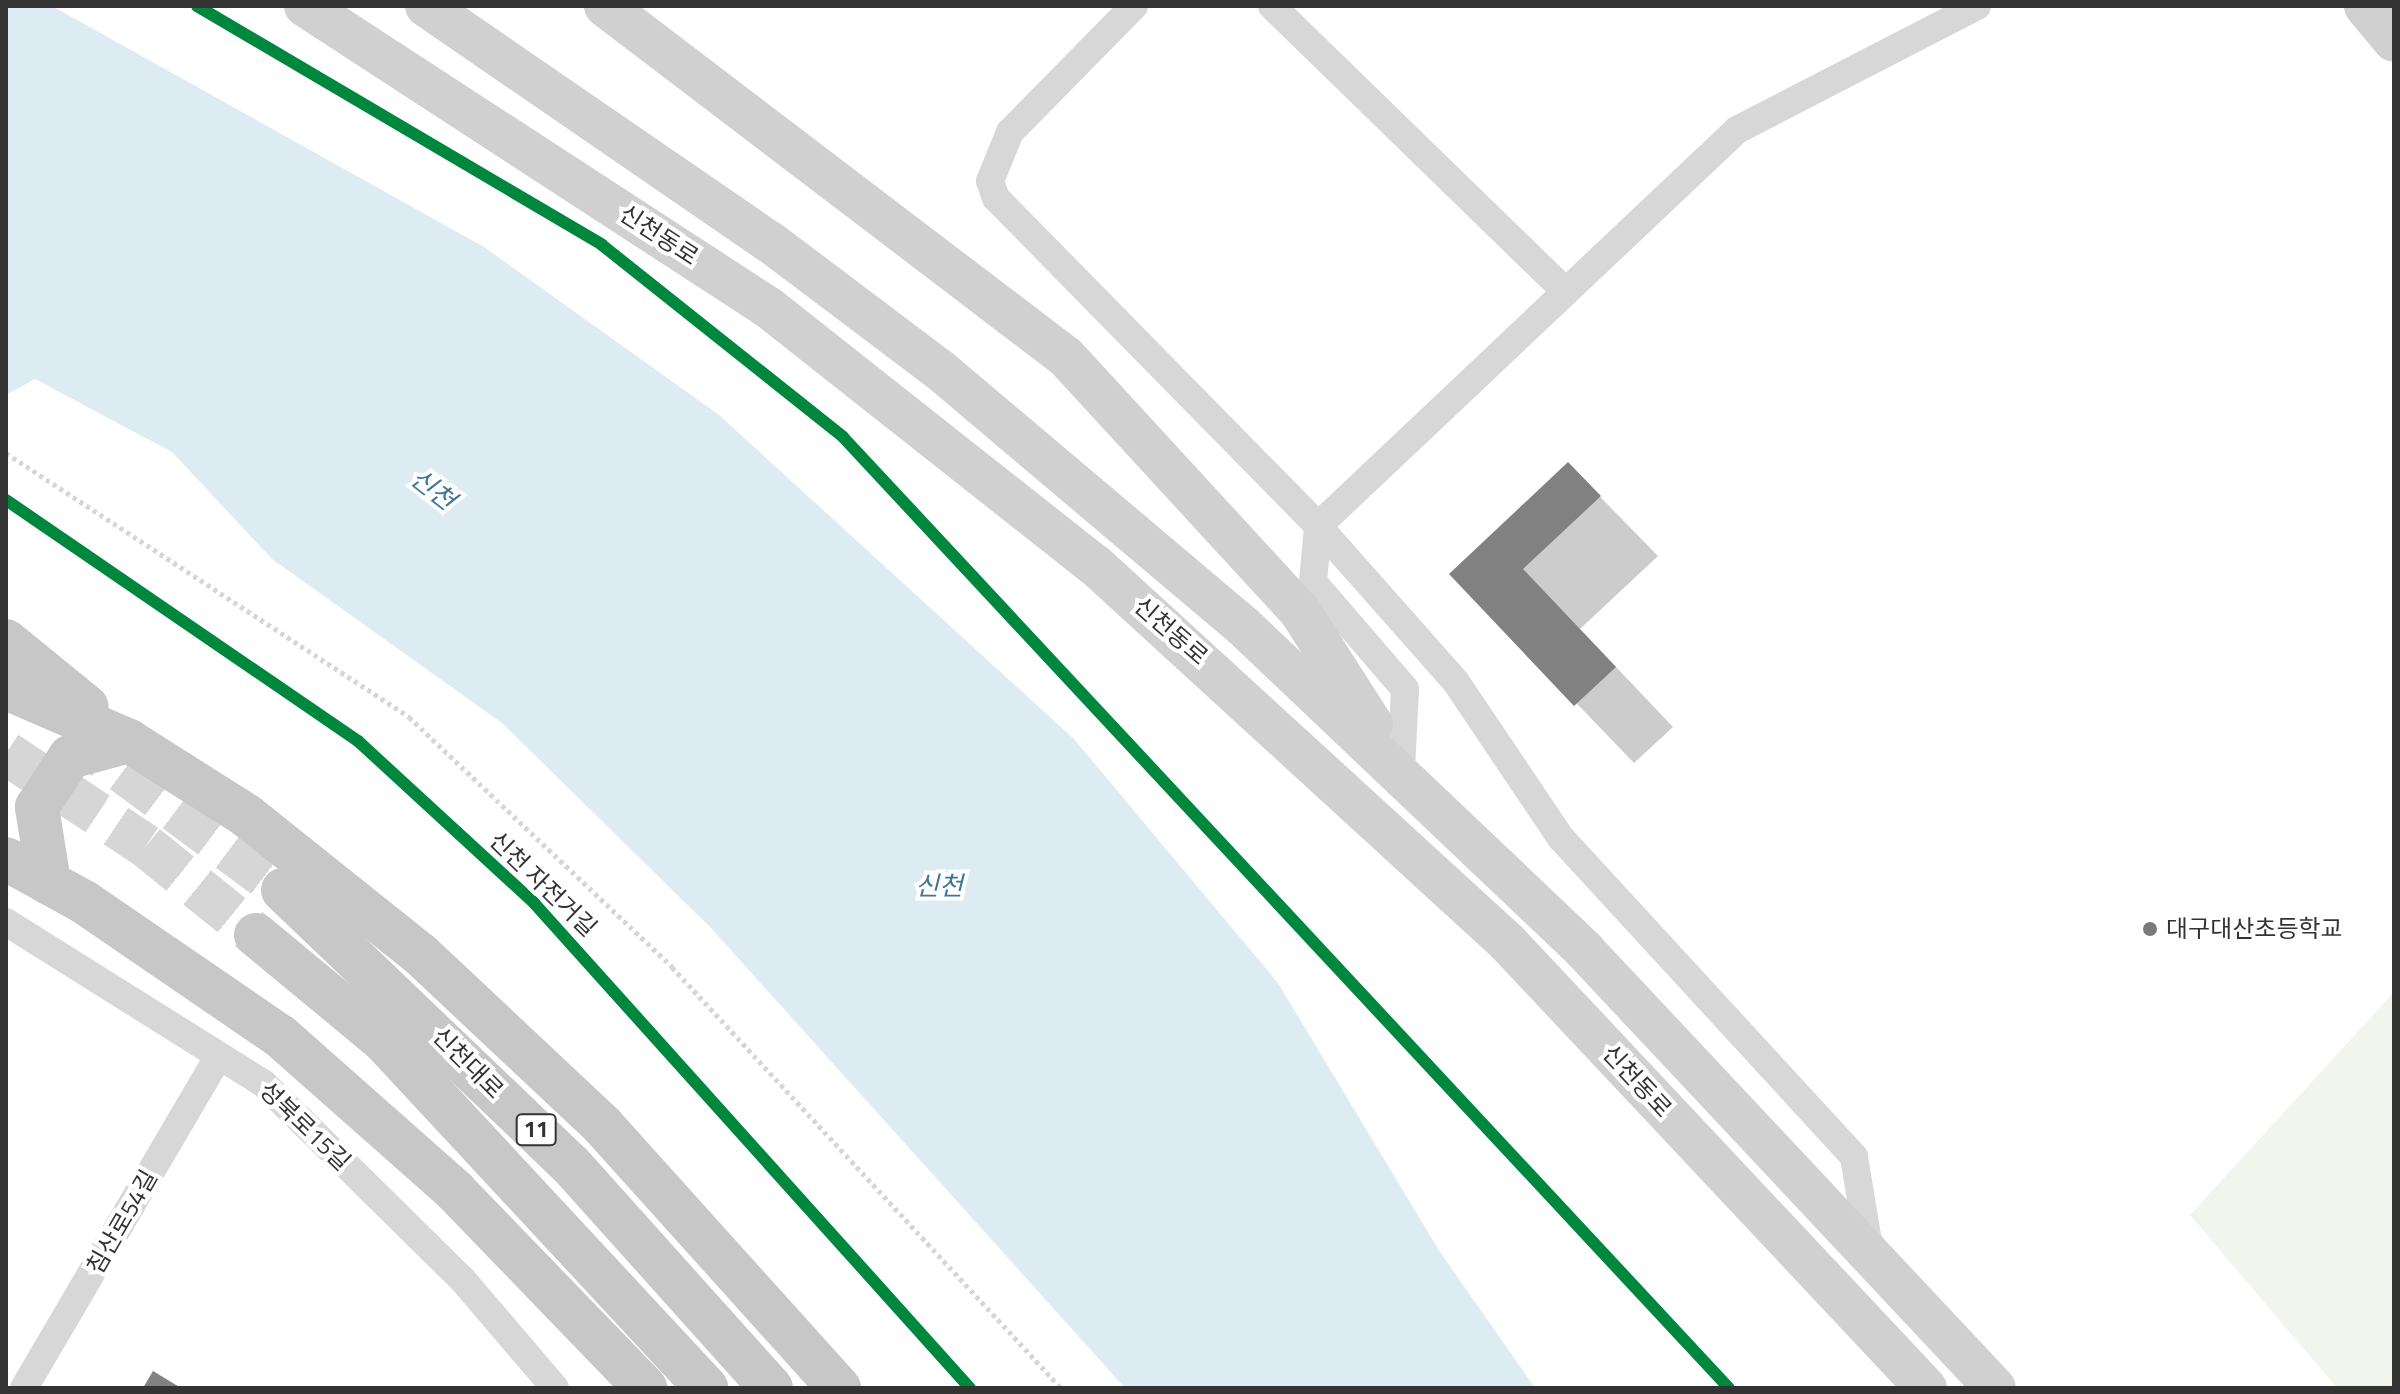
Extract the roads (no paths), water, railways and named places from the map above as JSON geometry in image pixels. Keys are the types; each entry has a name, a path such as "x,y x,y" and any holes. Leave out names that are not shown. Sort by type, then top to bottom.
{"highway":[{"path":"6,641 129,741 247,816 420,954 603,1126 839,1388"},
{"path":"6,688 129,741"},
{"path":"49,883 37,807 70,757 129,741"},
{"path":"6,859 49,883 280,1036 455,1191 645,1388"},
{"name":"신천대로","path":"283,890 570,1164 771,1388"},
{"name":"신천대로","path":"256,935 383,1040 706,1388"}],"main road":[{"name":"신천동로","path":"305,6 433,86 769,308 1095,565 1507,942 1926,1388"},
{"path":"605,6 1066,357 1301,613 1401,769"},
{"path":"2365,6 2394,41"},
{"path":"433,86 439,10"},
{"path":"439,10 940,370 1401,769 1585,951 1995,1388"}],"street":[{"path":"1134,6 1010,132 990,181 996,198 1318,526 1456,682 1561,838 1854,1157 1871,1255"},
{"path":"1272,6 1566,292"},
{"path":"1401,769 1405,689 1313,582 1318,526 1737,130 1977,6"},
{"name":"성북로15길","path":"6,922 263,1083 462,1279 555,1388"},
{"name":"침산로54길","path":"24,1388 219,1056"}],"water":[{"name":"신천","path":"6,6 52,6 484,247 719,415 1074,739 1278,983 1440,1252 1535,1388 1125,1388 711,928 502,723 272,559 172,452 35,379 6,395"}],"tunnel":[{"path":"70,732 283,890"},
{"path":"6,753 146,846 256,935"}],"place":[{"name":"대구대산초등학교","path":"2150,929"}]}
